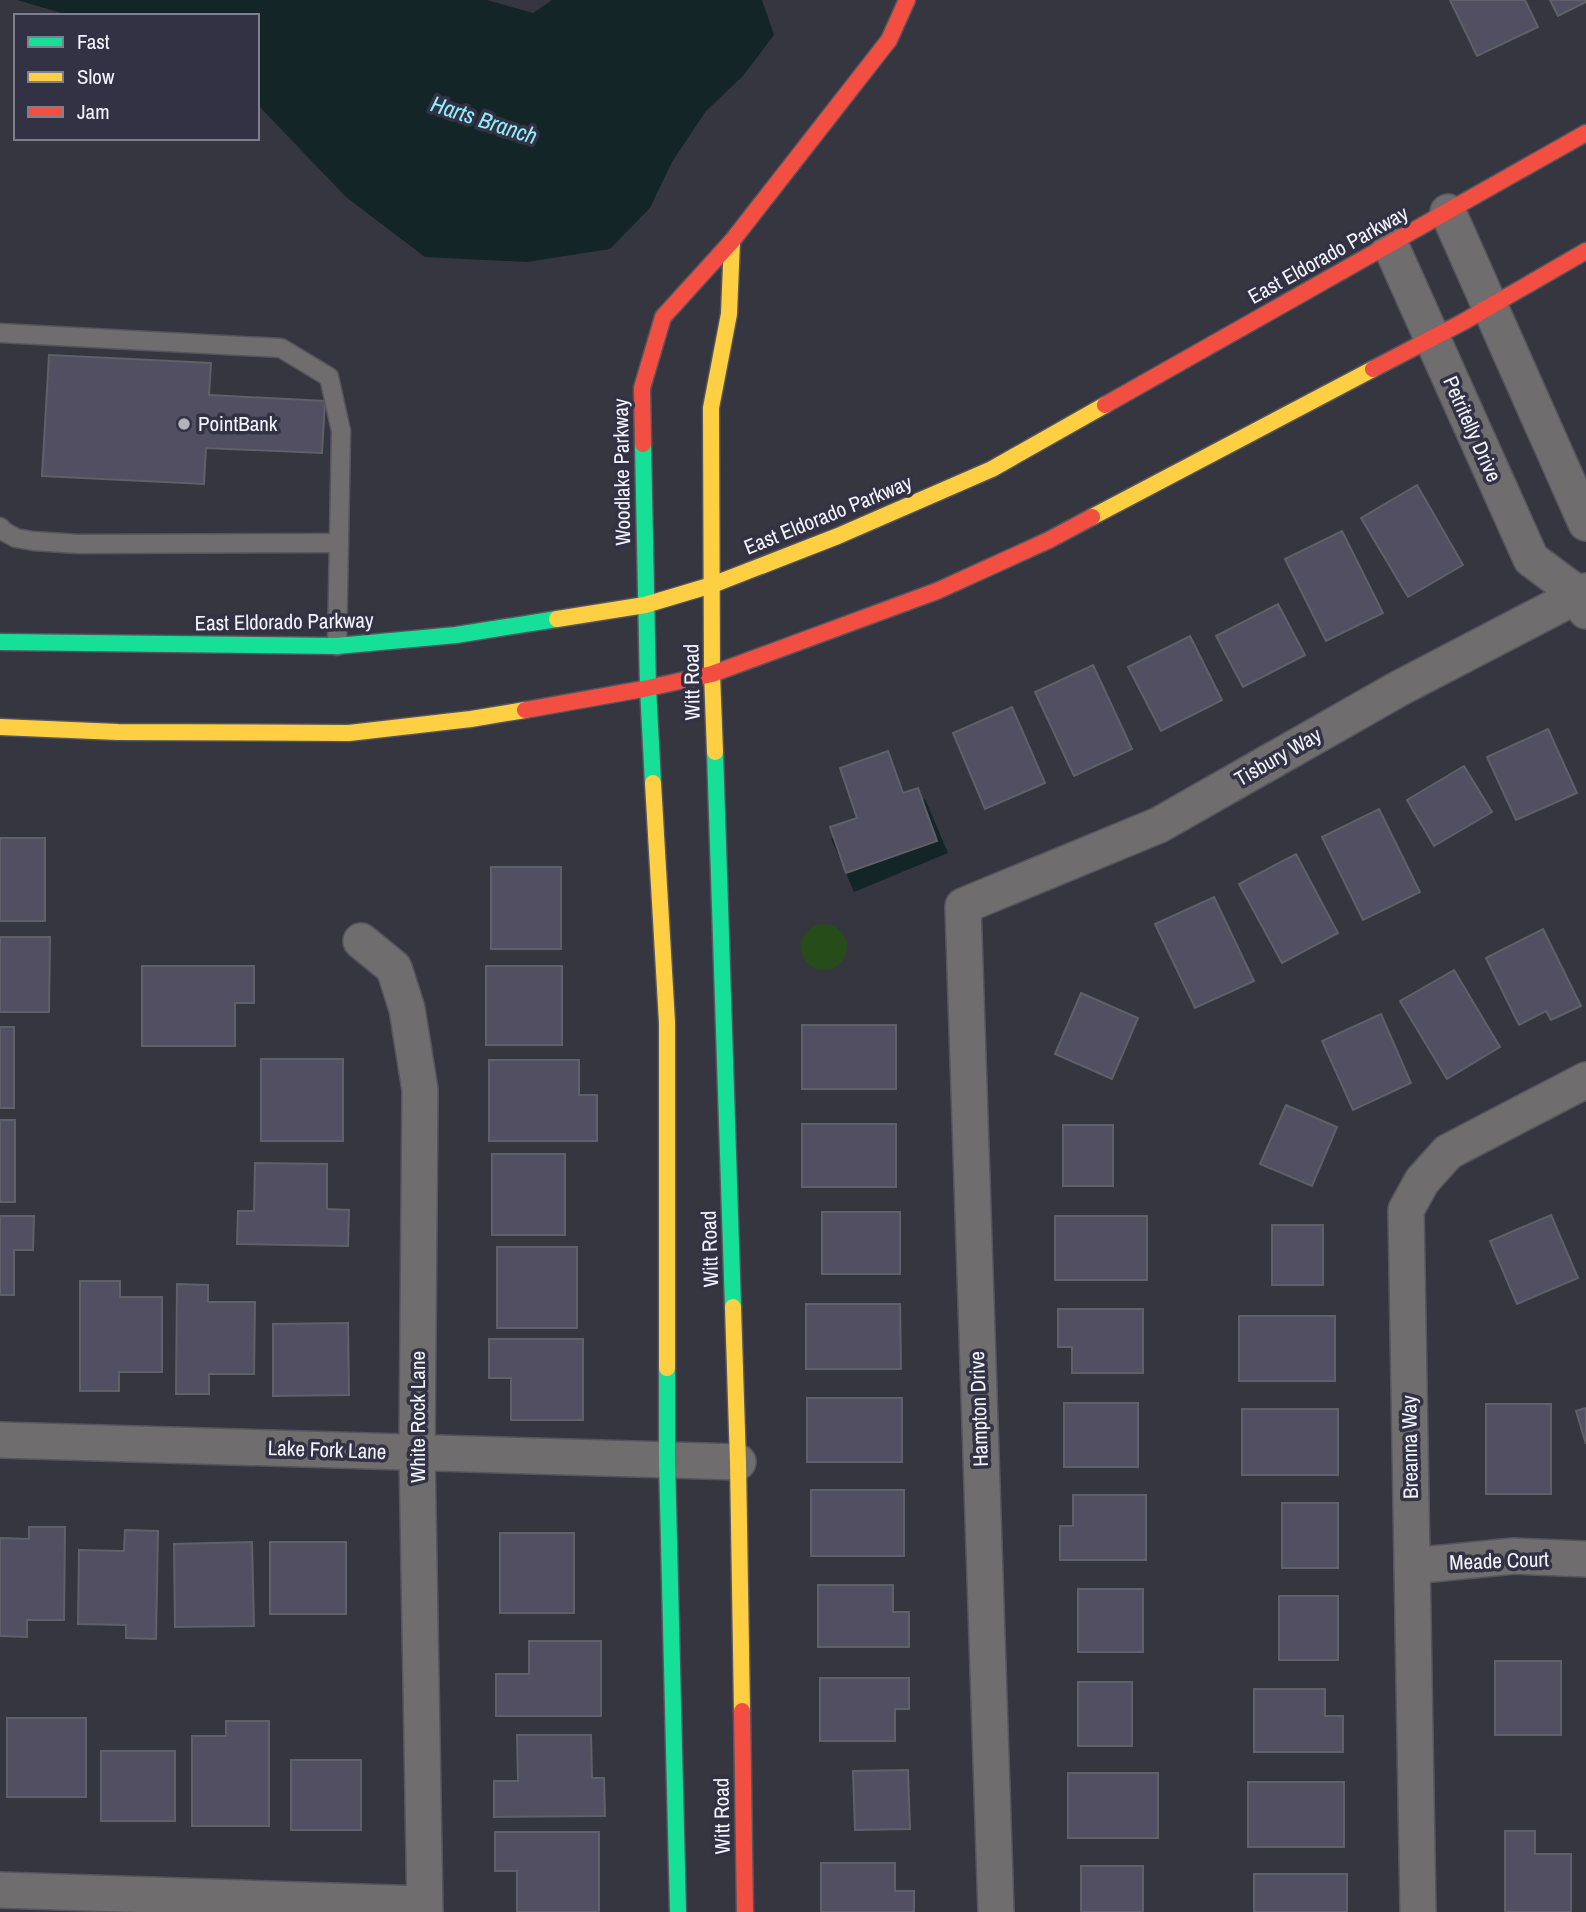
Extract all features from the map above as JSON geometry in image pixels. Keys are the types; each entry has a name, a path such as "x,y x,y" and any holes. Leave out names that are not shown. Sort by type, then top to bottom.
{"street":[{"name":"Woodlake Parkway","path":"645,605 642,388 663,317 732,241 889,40 907,0"},
{"name":"East Eldorado Parkway","path":"0,642 337,646 456,635 645,605 712,585 838,536 992,469 1586,133"},
{"path":"1448,212 1586,523"},
{"path":"712,585 711,408 729,314 732,241"},
{"name":"Petritelly Drive","path":"1390,244 1531,559 1584,592"},
{"path":"0,727 118,732 349,733 471,719 712,674 937,590 1049,540 1431,338 1586,251"},
{"name":"Witt Road","path":"712,585 712,674 738,1462 745,1912"},
{"name":"Tisbury Way","path":"962,906 1159,825 1398,689 1584,592"},
{"name":"Witt Road","path":"645,605 667,1022 667,1460 678,1912"},
{"name":"Hampton Drive","path":"962,906 996,1912"},
{"name":"White Rock Lane","path":"361,941 394,968 407,1009 420,1090 417,1452 424,1908"},
{"name":"Breanna Way","path":"1418,1912 1406,1210 1422,1181 1448,1152 1586,1080"},
{"name":"Lake Fork Lane","path":"0,1440 738,1462"},
{"name":"Meade Court","path":"1412,1566 1514,1556 1586,1559"},
{"path":"0,1890 424,1908"}],"lane":[{"path":"0,334 281,348 329,377 341,431 337,646"},
{"path":"0,527 16,538 78,544 339,542"}],"green space":[{"path":"824,924 840,931 847,947 840,963 824,970 808,963 801,947 808,931"}],"water":[{"name":"Harts Branch","path":"17,0 487,0 533,13 552,0 762,0 774,35 743,76 706,111 672,162 650,208 610,249 527,262 425,257 346,197 259,106 259,14 65,14"},
{"path":"925,799 948,853 854,892 831,838"}],"building":[{"path":"1450,0 1525,0 1538,27 1477,56"},
{"path":"1550,0 1586,0 1586,2 1558,16"},
{"name":"PointBank","path":"49,355 211,363 209,395 325,401 322,453 206,448 204,484 42,476"},
{"path":"1417,485 1463,565 1408,597 1361,518"},
{"path":"1342,531 1383,613 1326,641 1285,559"},
{"path":"1278,604 1305,655 1243,687 1216,636"},
{"path":"1190,636 1222,700 1161,731 1128,667"},
{"path":"1093,665 1132,749 1074,776 1035,692"},
{"path":"1012,707 1045,783 985,809 953,733"},
{"path":"1548,729 1577,793 1516,820 1487,757"},
{"path":"888,751 903,793 918,788 937,841 846,873 830,827 857,818 840,768"},
{"path":"1464,766 1492,812 1434,846 1407,800"},
{"path":"1379,809 1420,892 1363,920 1322,837"},
{"path":"0,838 45,838 45,921 0,921"},
{"path":"1296,854 1338,933 1282,963 1239,884"},
{"path":"491,867 561,867 561,949 491,949"},
{"path":"1214,897 1254,981 1195,1008 1155,924"},
{"path":"1543,929 1581,1006 1551,1020 1546,1011 1519,1025 1486,958"},
{"path":"0,937 50,937 49,1012 0,1012"},
{"path":"142,966 254,966 254,1003 235,1003 235,1046 142,1046"},
{"path":"486,966 562,966 562,1045 486,1045"},
{"path":"1454,970 1500,1047 1447,1079 1400,1001"},
{"path":"1081,993 1138,1018 1112,1079 1055,1054"},
{"path":"1381,1014 1411,1083 1353,1110 1322,1041"},
{"path":"802,1025 896,1025 896,1089 802,1089"},
{"path":"0,1027 14,1027 14,1108 0,1108"},
{"path":"261,1059 343,1059 343,1141 261,1141"},
{"path":"489,1060 579,1060 579,1095 597,1095 597,1141 489,1141"},
{"path":"1286,1105 1337,1127 1312,1186 1260,1164"},
{"path":"0,1120 15,1120 15,1202 0,1202"},
{"path":"802,1124 896,1124 896,1187 802,1187"},
{"path":"1063,1125 1113,1125 1113,1186 1063,1186"},
{"path":"492,1154 565,1154 565,1235 492,1235"},
{"path":"255,1163 327,1164 327,1209 349,1210 348,1246 237,1244 238,1211 254,1211"},
{"path":"822,1212 900,1212 900,1274 822,1274"},
{"path":"1551,1215 1578,1278 1517,1304 1490,1241"},
{"path":"0,1216 34,1216 33,1250 14,1250 14,1295 0,1295"},
{"path":"1055,1216 1147,1216 1147,1280 1055,1280"},
{"path":"1272,1225 1323,1225 1323,1285 1272,1285"},
{"path":"497,1247 577,1247 577,1328 497,1328"},
{"path":"80,1281 120,1281 120,1297 162,1297 162,1372 119,1372 119,1391 80,1391"},
{"path":"177,1284 208,1285 208,1302 255,1302 254,1374 209,1374 209,1394 176,1394"},
{"path":"806,1304 900,1304 901,1369 806,1369"},
{"path":"1058,1309 1143,1309 1143,1373 1072,1373 1072,1347 1058,1347"},
{"path":"1239,1316 1335,1316 1335,1381 1239,1381"},
{"path":"348,1323 349,1395 273,1396 273,1324"},
{"path":"489,1339 583,1339 583,1420 511,1420 511,1378 489,1378"},
{"path":"807,1398 902,1398 902,1462 807,1462"},
{"path":"1064,1403 1138,1403 1138,1467 1064,1467"},
{"path":"1486,1404 1551,1404 1551,1494 1486,1494"},
{"path":"1586,1408 1586,1444 1576,1411"},
{"path":"1242,1409 1338,1409 1338,1475 1242,1475"},
{"path":"811,1490 904,1490 904,1556 811,1556"},
{"path":"1073,1495 1146,1495 1146,1560 1060,1560 1060,1526 1073,1526"},
{"path":"1282,1503 1338,1503 1338,1568 1282,1568"},
{"path":"29,1527 65,1527 64,1620 27,1620 27,1637 0,1636 0,1538 29,1539"},
{"path":"125,1530 158,1531 156,1639 126,1638 126,1625 78,1624 79,1550 124,1551"},
{"path":"500,1533 574,1533 574,1613 500,1613"},
{"path":"252,1542 254,1626 175,1627 174,1544"},
{"path":"270,1542 346,1542 346,1614 270,1614"},
{"path":"818,1585 893,1585 893,1612 909,1612 909,1647 818,1647"},
{"path":"1078,1589 1143,1589 1143,1652 1078,1652"},
{"path":"1279,1596 1338,1596 1338,1660 1279,1660"},
{"path":"529,1641 601,1641 601,1716 496,1716 496,1674 529,1674"},
{"path":"1495,1661 1561,1661 1561,1735 1495,1735"},
{"path":"820,1678 909,1678 909,1709 895,1709 895,1741 820,1741"},
{"path":"1078,1682 1132,1682 1132,1746 1078,1746"},
{"path":"1254,1689 1325,1689 1325,1716 1343,1716 1343,1752 1254,1752"},
{"path":"7,1718 86,1718 86,1797 7,1797"},
{"path":"226,1721 269,1721 269,1826 192,1826 192,1736 226,1736"},
{"path":"517,1735 591,1735 592,1778 604,1778 605,1816 494,1817 494,1781 518,1781"},
{"path":"101,1751 175,1751 175,1821 101,1821"},
{"path":"291,1760 361,1760 361,1830 291,1830"},
{"path":"908,1770 910,1829 855,1830 853,1771"},
{"path":"1068,1773 1158,1773 1158,1838 1068,1838"},
{"path":"1248,1782 1344,1782 1344,1847 1248,1847"},
{"path":"1505,1831 1535,1831 1535,1854 1571,1854 1571,1912 1505,1912"},
{"path":"495,1832 599,1832 599,1912 517,1912 517,1871 495,1871"},
{"path":"821,1863 895,1863 895,1891 914,1891 914,1912 821,1912"},
{"path":"1081,1866 1143,1866 1143,1912 1081,1912"},
{"path":"1254,1874 1347,1874 1347,1912 1254,1912"}],"traffic: fast":[{"path":"643,444 648,688 653,783"},
{"path":"0,642 337,646 456,635 557,619"},
{"path":"715,752 733,1307"},
{"path":"667,1368 678,1912"}],"traffic: slow":[{"path":"715,752 711,408 729,314 732,241"},
{"path":"1092,517 1373,369"},
{"path":"557,619 645,605 712,585 838,536 992,469 1105,405"},
{"path":"0,727 118,732 349,733 525,710"},
{"path":"653,783 667,1022 667,1368"},
{"path":"733,1307 742,1711"}],"traffic: jam":[{"path":"643,444 642,388 663,317 732,241 889,40 907,0"},
{"path":"1105,405 1586,133"},
{"path":"1373,369 1463,322 1586,251"},
{"path":"525,710 712,674 937,591 1049,540 1092,517"},
{"path":"742,1711 745,1912"}],"place":[{"name":"PointBank","path":"184,424"}]}
